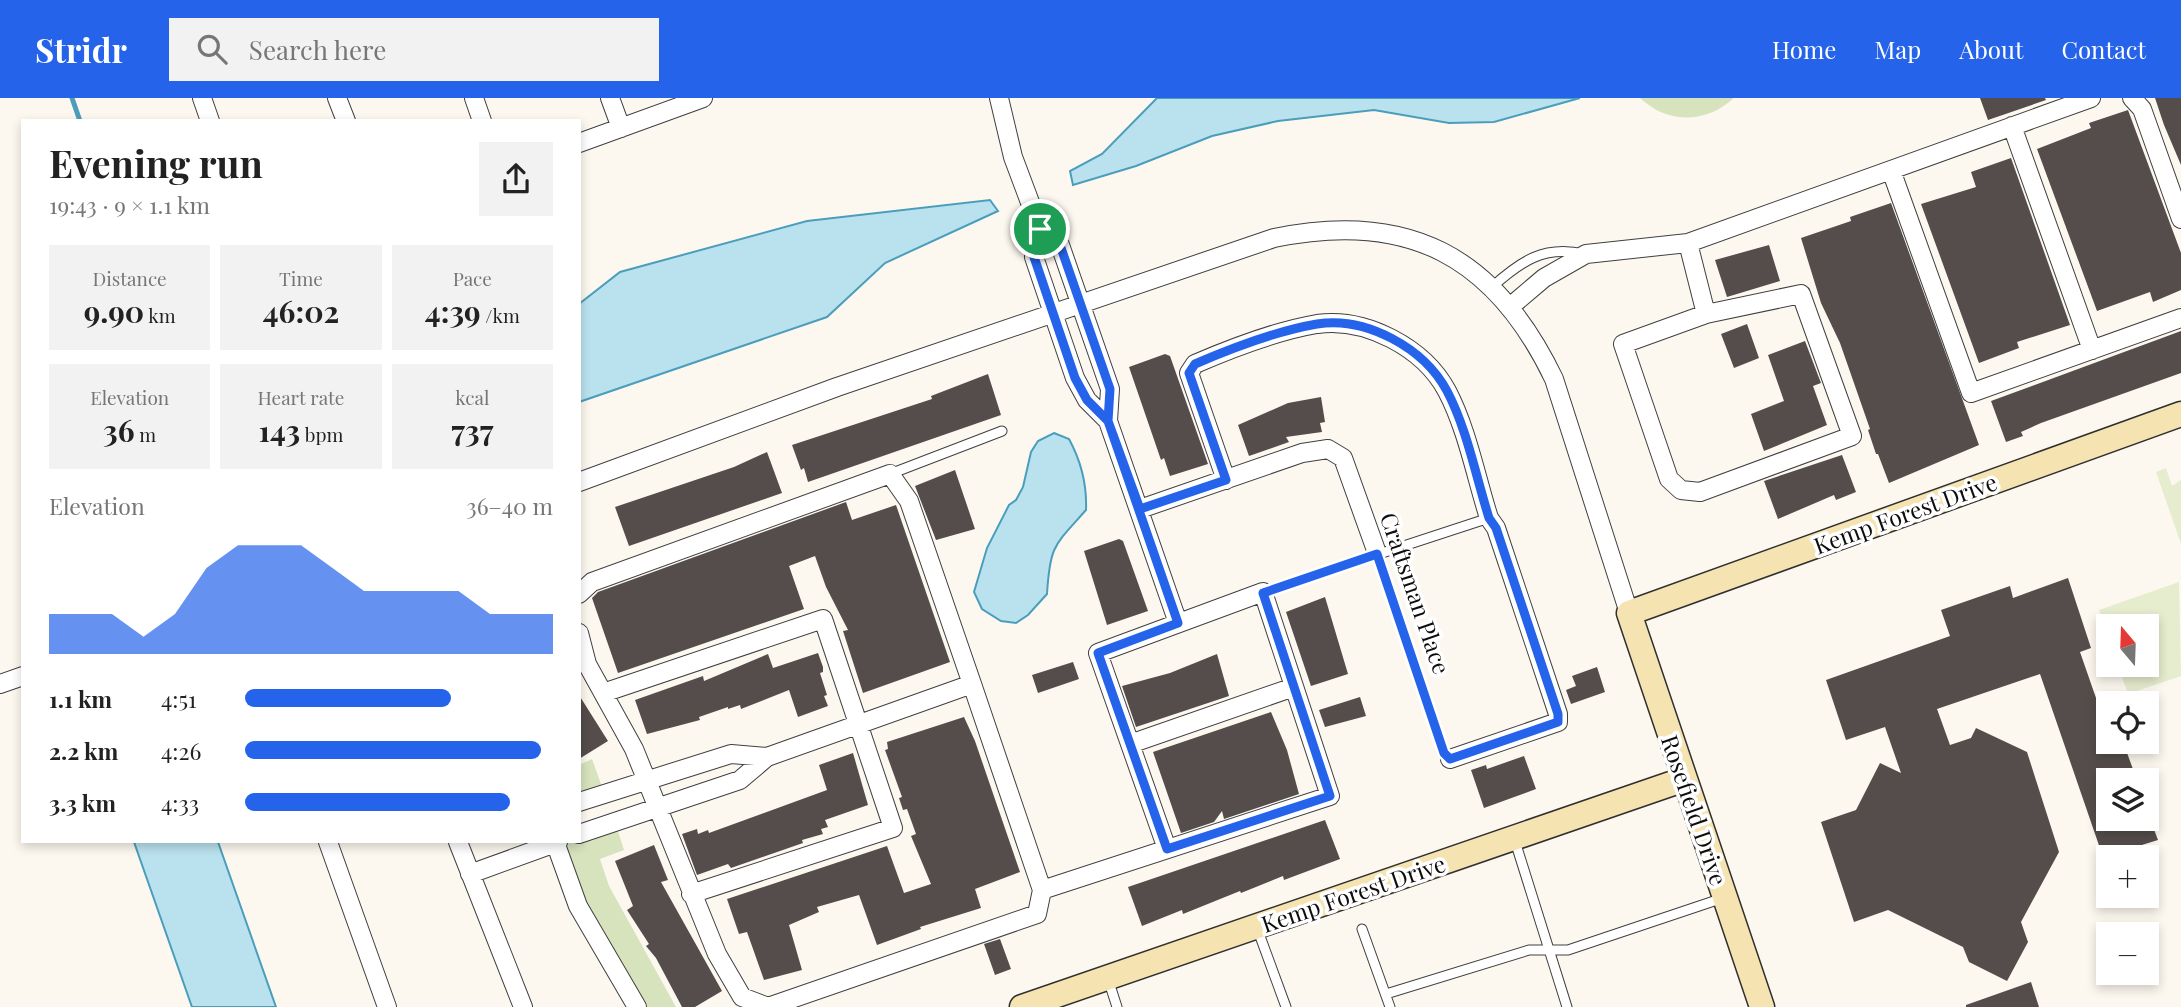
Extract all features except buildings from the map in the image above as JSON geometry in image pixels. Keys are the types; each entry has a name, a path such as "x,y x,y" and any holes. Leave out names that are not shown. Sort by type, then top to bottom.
{"street":[{"path":"202,98 209,119"},
{"path":"337,98 344,119"},
{"path":"474,98 481,119"},
{"path":"610,98 621,128"},
{"path":"581,142 703,98"},
{"path":"999,98 1013,157 1040,229 1060,245 1110,389 1108,421 1178,623"},
{"path":"1511,306 1544,278 1586,254 1688,243 2091,98"},
{"path":"2133,98 2142,109 2181,219"},
{"path":"2012,126 2092,350"},
{"path":"1891,170 1971,393 2181,318"},
{"path":"1040,229 1034,257 1052,313 1077,382 1087,400 1108,421"},
{"path":"581,481 1079,303 1274,238 1310,230 1349,229 1415,239 1467,267 1511,306 1537,343 1554,379 1629,613"},
{"path":"1688,243 1706,314"},
{"path":"1801,294 1853,436 1700,492 1681,490 1670,479 1623,344 1706,314 1801,294"},
{"path":"1140,509 1226,480 1189,373 1195,364 1295,329 1318,324 1344,323 1391,338 1416,354 1434,372 1455,410 1489,518 1496,528 1558,714 1558,722 1450,759"},
{"name":"Kemp Forest Drive","path":"1629,613 2181,414"},
{"name":"Craftsman Place","path":"1226,480 1310,451 1328,449 1343,458 1377,554"},
{"path":"581,592 592,582 890,474 909,501 937,575 1042,890 1037,914 768,1007 742,997 717,954 646,779 587,664 581,641"},
{"path":"1042,890 1330,796 1263,593 1098,653 1167,849"},
{"name":"Rosefield Drive","path":"1629,613 1762,1007"},
{"path":"603,693 823,619 894,828 691,894"},
{"path":"0,684 21,677"},
{"path":"581,833 740,780 766,757 972,684"},
{"path":"1130,744 1294,687"},
{"path":"581,801 730,754 766,757"},
{"name":"Kemp Forest Drive","path":"1022,1007 1685,779"},
{"path":"328,843 387,1007"},
{"path":"459,843 523,1007"},
{"path":"470,874 553,843"},
{"path":"556,843 578,906 637,1007"}],"lane":[{"path":"1492,287 1532,257 1563,249 1586,254"},
{"path":"890,474 1002,431"},
{"path":"1263,593 1489,518"},
{"name":"Craftsman Place","path":"1377,554 1444,753 1450,759"},
{"path":"1514,838 1567,1007"},
{"path":"1386,995 1529,950 1568,950 1725,898"},
{"path":"1257,926 1286,1007"},
{"path":"1362,929 1390,1007"},
{"path":"1108,977 1117,1007"}],"green space":[{"path":"1640,98 1734,98 1711,113 1687,118 1662,113"},
{"path":"2166,468 2172,486 2181,480 2181,544 2156,472"},
{"path":"2179,582 2181,676 2137,691 2127,691 2122,677 2160,677 2160,614 2100,614 2099,610"},
{"path":"592,759 607,801 581,812 581,764"},
{"path":"615,822 624,850 600,859 609,886 676,1007 637,1007 556,843 581,843"}],"water":[{"path":"1157,98 1580,98 1494,122 1449,123 1374,110 1278,121 1212,136 1136,166 1073,185 1070,171 1102,154"},
{"path":"990,200 998,211 885,263 827,317 581,401 581,302 620,272 807,221"},
{"path":"1054,433 1069,439 1077,456 1084,482 1086,510 1060,539 1052,555 1047,594 1028,615 1016,623 1001,621 982,609 974,592 987,548 1009,505 1016,500 1023,487 1031,452 1038,441"},
{"path":"134,843 218,843 276,1007 192,1007"}],"waterway":[{"path":"72,98 79,119"}],"route":[{"path":"1040,229 1034,257 1075,378 1087,400 1108,421 1140,509 1226,480 1189,373 1195,364 1295,329 1318,324 1344,323 1369,330 1391,338 1416,354 1434,372 1447,391 1455,410 1489,518 1496,528 1558,714 1558,722 1450,759 1444,753 1377,554 1263,593 1330,796 1167,849 1098,653 1178,623 1108,421 1110,389 1089,327 1060,245 1040,229"}]}
